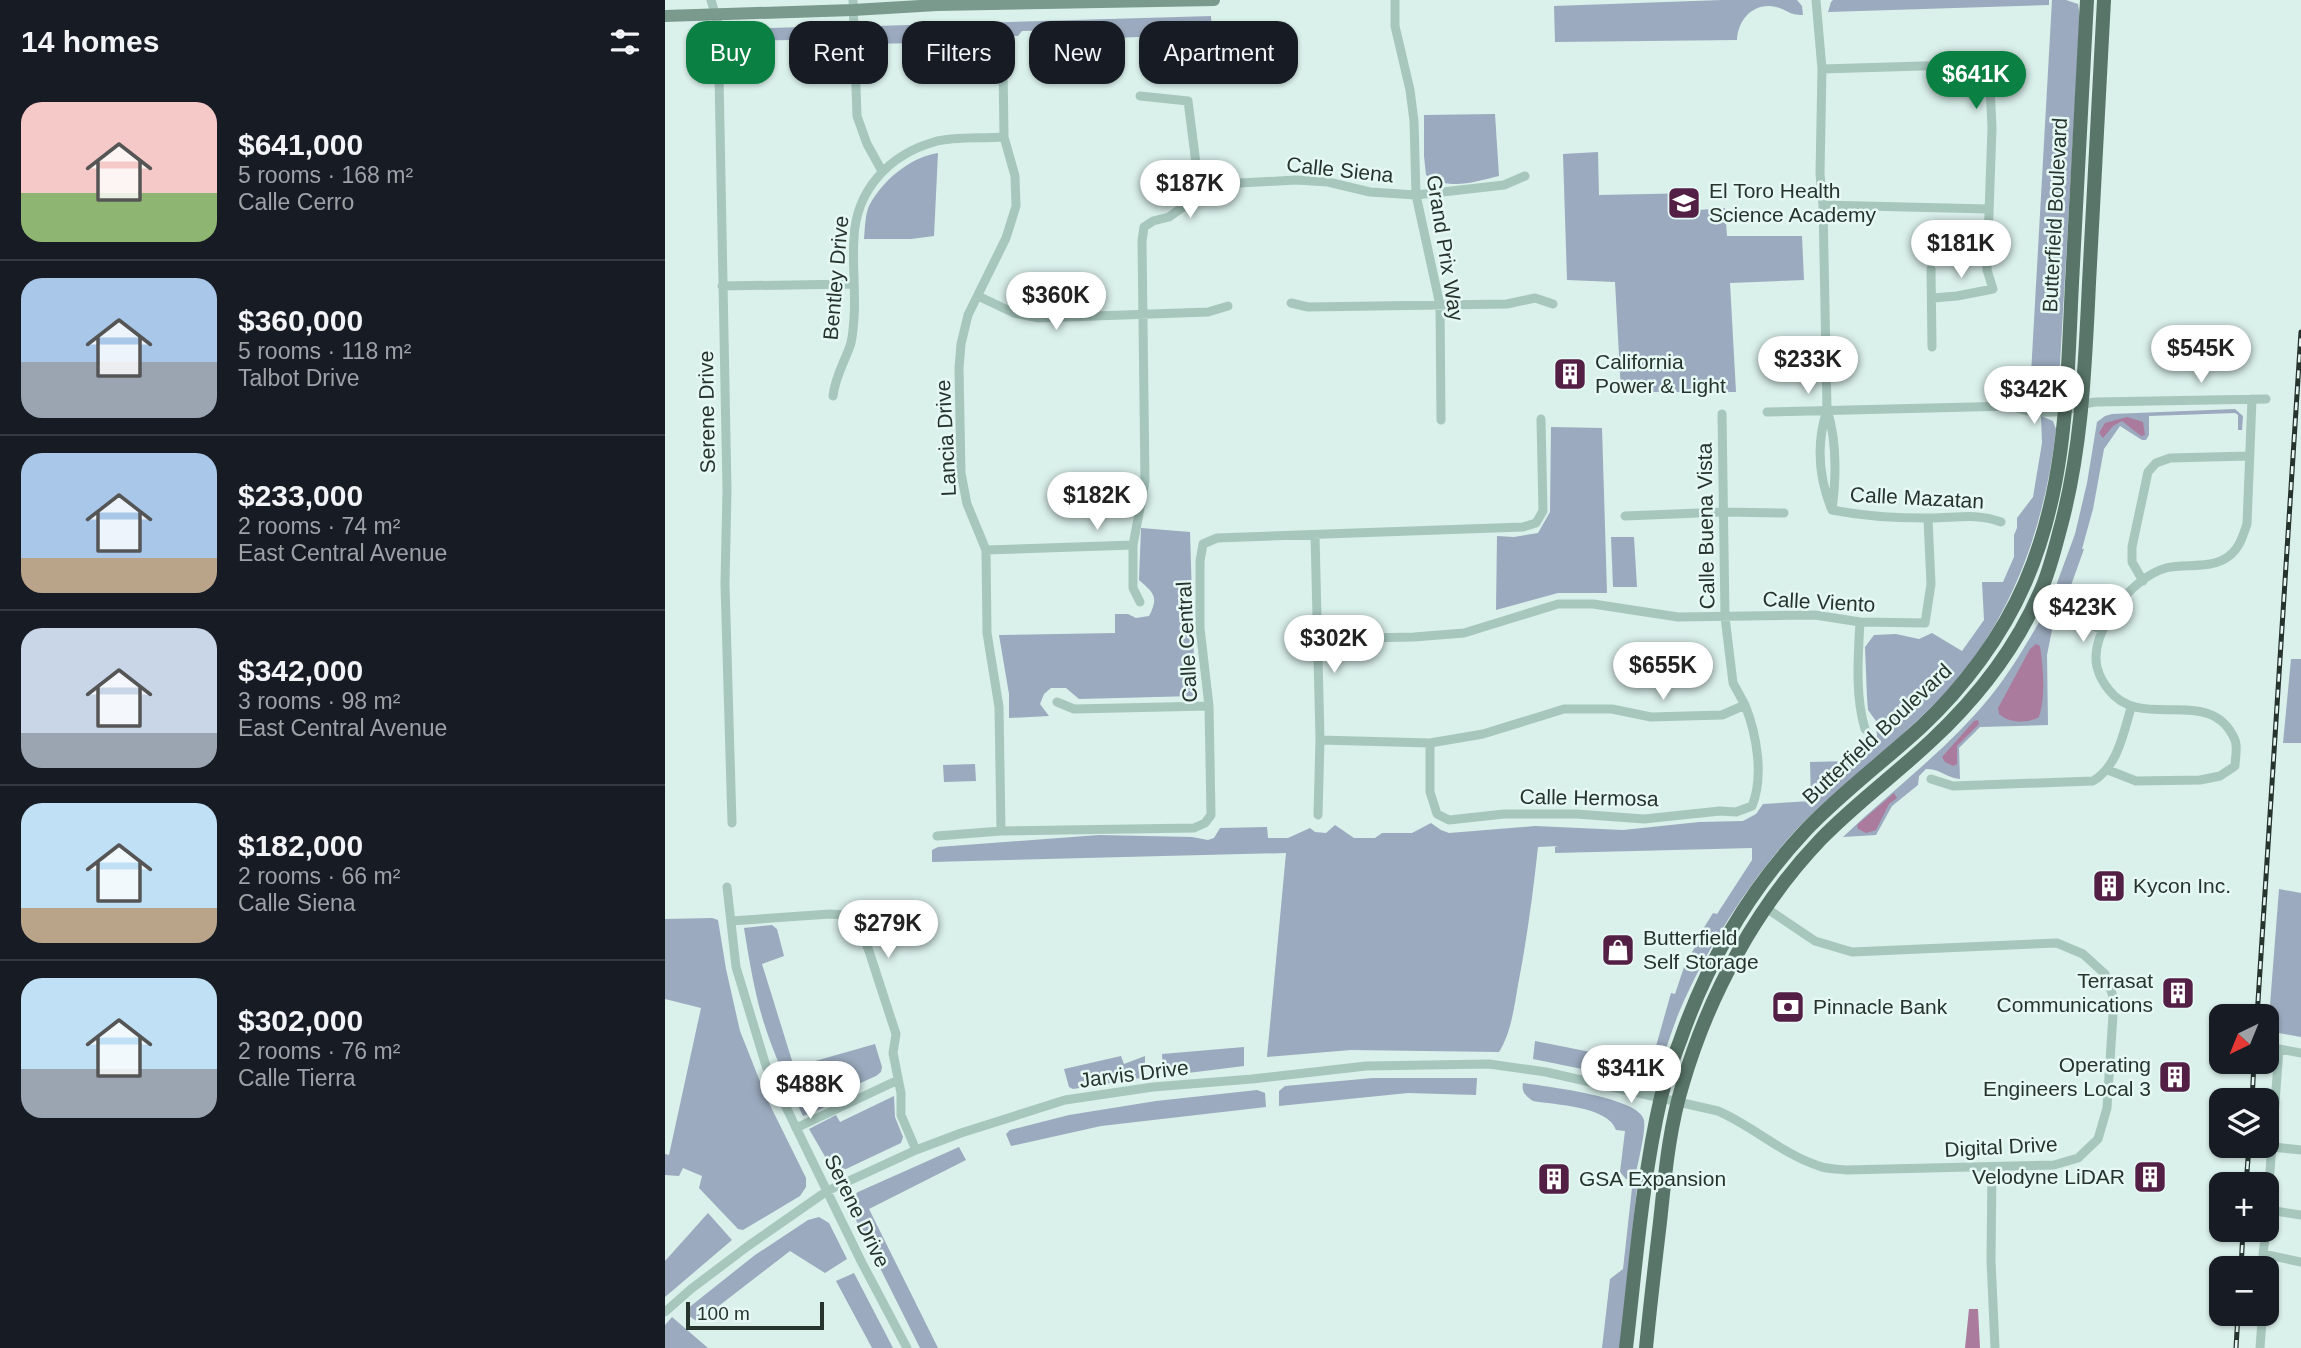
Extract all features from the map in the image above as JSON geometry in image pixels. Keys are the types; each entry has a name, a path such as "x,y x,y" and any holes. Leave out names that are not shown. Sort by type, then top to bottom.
{"main road":[{"path":"665,16 713,7 1214,0"},
{"name":"Butterfield Boulevard","path":"1626,1348 1645,1185 1661,1097 1694,1002 1719,951 1747,903 1804,832 1924,724 1970,674 2024,585 2042,538 2055,491 2065,404 2087,0"},
{"name":"Butterfield Boulevard","path":"1646,1348 1664,1175 1678,1101 1704,1021 1729,969 1766,908 1821,839 1933,739 1970,701 2004,656 2038,596 2049,569 2071,492 2082,403 2104,0"}],"street":[{"name":"Grand Prix Way","path":"1395,0 1395,26 1410,90 1414,121 1416,195 1440,305 1441,420"},
{"name":"Calle Mazatan","path":"1816,0 1822,69 1820,174 1827,410 1832,425 1832,510"},
{"path":"853,5 857,116 866,144 882,172"},
{"name":"Serene Drive","path":"713,7 718,24 727,490 725,584 733,823"},
{"path":"1822,69 1989,64 1992,128 1987,209 1987,270 1993,289 1933,298"},
{"name":"Lancia Drive","path":"1001,831 999,706 987,633 986,550 967,505 961,473 959,368 968,315 1006,238 1016,206 1015,176 1004,138 1003,84"},
{"path":"1140,96 1188,101 1197,171 1205,191"},
{"name":"Bentley Drive","path":"833,396 835,381 851,344 854,317 854,235 859,209 870,186 897,158 936,142 1004,138"},
{"name":"Calle Siena","path":"1140,602 1133,588 1133,545 1145,482 1144,227 1153,221 1169,217 1205,191 1240,183 1296,180 1328,183 1370,192 1416,195 1504,185 1525,176"},
{"path":"1823,205 1987,209"},
{"path":"1931,269 1932,347"},
{"path":"722,286 853,284"},
{"path":"978,296 1014,313 1039,318 1208,312 1228,306"},
{"path":"1291,303 1308,307 1507,304 1535,298 1553,304"},
{"path":"2108,770 2136,782 2200,780 2220,776 2235,766 2236,741 2223,722 2211,714 2182,709 2131,708 2113,695 2103,682 2097,666 2097,649 2105,625 2116,607 2143,581 2165,568 2213,563 2229,556 2241,542 2247,524 2252,399"},
{"path":"1767,412 2012,405 2022,411 2082,403 2266,399"},
{"name":"Calle Mazatan","path":"1827,410 1822,426 1819,455 1822,482 1832,510"},
{"name":"Calle Buena Vista","path":"1722,414 1725,617 1733,682 1745,705"},
{"name":"Calle Central","path":"937,836 1001,831 1194,828 1205,823 1211,815 1209,706 1200,628 1203,544 1217,538 1523,527 1536,523 1543,510 1541,419"},
{"path":"2143,581 2132,562 2132,547 2148,472 2156,463 2170,458 2250,456"},
{"name":"Calle Mazatan","path":"1832,510 1869,517 1927,519 1984,516 2001,522"},
{"path":"1625,516 1723,512 1784,513"},
{"name":"Calle Viento","path":"1318,639 1414,637 1464,632 1558,604 1593,604 1678,617 1815,615 1860,622 1925,623 1931,584 1927,519"},
{"path":"1315,535 1320,740 1318,815"},
{"path":"986,550 1133,545"},
{"path":"2038,596 2105,625"},
{"path":"1860,622 1860,714 1864,729"},
{"path":"1057,702 1075,709 1209,706"},
{"path":"1320,740 1430,743 1483,734 1564,709 1612,709 1663,717 1722,715 1745,705"},
{"name":"Calle Hermosa","path":"1430,743 1430,792 1437,814 1449,820 1528,814 1644,819 1720,811 1736,812 1752,806 1758,792 1756,747 1752,722 1745,705"},
{"path":"1931,779 1952,786 2093,781 2108,770 2121,742 2131,708"},
{"name":"Serene Drive","path":"727,887 736,967 766,1066 907,1348"},
{"name":"Digital Drive","path":"1678,1101 1736,1118 1776,1144 1820,1167 1846,1170 2054,1165 2078,1158 2098,1139 2107,1108 2114,999 2105,974 2083,954 2057,943 1851,952 1815,941 1766,908"},
{"path":"731,921 845,915 855,923 868,948 895,1034 893,1053 901,1093 901,1115 916,1150"},
{"path":"2277,1088 2279,1049 2301,1053"},
{"name":"Jarvis Drive","path":"665,1312 748,1246 827,1191 916,1150 1065,1100 1153,1087 1366,1066 1489,1064 1546,1072 1678,1101"},
{"path":"796,1128 898,1080"},
{"path":"2279,1148 2301,1150"},
{"path":"1992,1167 1991,1266 1995,1348"},
{"path":"2279,1212 2301,1215"},
{"path":"2264,1242 2263,1254 2301,1262"},
{"path":"2260,1348 2262,1326"}],"shaded area":[{"path":"1797,0 1802,6 1803,15 1776,7 1761,7 1744,19 1737,40 1555,42 1554,6"},
{"path":"1833,0 2049,0 2049,5 1828,12"},
{"path":"2052,0 2066,0 2078,4 2080,17 2059,380 2044,391 2030,392"},
{"path":"1211,16 1211,21 1139,21 1139,37 1125,38 1125,21 1044,21"},
{"path":"1029,21 1029,31 1022,31 1015,36 1015,22"},
{"path":"902,25 902,43 888,44 888,26"},
{"path":"789,27 789,40 775,40 775,28"},
{"path":"1495,114 1499,176 1471,183 1452,184 1434,180 1426,175 1424,115"},
{"path":"1598,152 1599,195 1698,193 1698,210 1725,208 1727,236 1802,236 1804,280 1730,283 1736,392 1621,392 1615,282 1567,280 1563,154"},
{"path":"938,153 934,236 864,239 868,210 881,188 907,165"},
{"path":"2235,409 2243,416 2242,430 2238,430 2238,415 2235,413 2149,416 2149,435 2146,440 2120,426 2104,449 2084,549 2069,591 2086,599 2084,603 2061,592 2057,583 2075,534 2097,422 2112,414"},
{"path":"2041,416 2053,421 2056,429 2044,497 2024,563 1995,624 1956,681 1892,744 1801,825 1756,879 1727,921 1690,988 1657,1075 1652,1080 1641,1081 1533,1059 1535,1041 1651,1064 1671,993 1675,994 1685,964 1702,935 1700,934 1713,913 1717,914 1752,860 1752,848 1555,853 1555,847 1558,846 1538,847 1513,1011 1499,1052 1351,1050 1267,1057 1286,853 932,862 932,850 938,847 1099,835 1192,837 1208,840 1214,838 1220,828 1267,827 1268,838 1288,838 1310,828 1315,832 1326,833 1335,825 1354,838 1375,838 1382,833 1412,833 1431,823 1449,833 1535,826 1623,830 1699,822 1743,821 1756,814 1763,804 1811,801 1810,762 1851,761 1877,736 1876,721 1868,710 1865,647 1874,635 1896,634 1919,639 1932,633 1962,651 1984,620 1982,582 2003,582 2014,557 2017,518 2033,497 2042,443"},
{"path":"2127,417 2143,422 2145,435 2141,436 2122,421 2113,426 2103,438 2099,433 2105,423"},
{"path":"1551,427 1602,428 1607,593 1558,593 1496,610 1497,536 1514,537 1538,533 1550,512"},
{"path":"1141,528 1190,532 1195,696 1079,699 1066,688 1051,688 1044,694 1040,704 1049,716 1009,718 1009,694 999,635 1115,633 1115,614 1128,614 1136,618 1149,616 1154,604 1153,596 1139,580"},
{"path":"1611,537 1634,537 1637,587 1613,587"},
{"path":"2050,613 2081,627 2079,631 2054,620 2047,655 2048,725 1980,727 1959,748 1960,779 1926,769 1919,776 1918,785 1892,806 1876,835 1843,837 1973,716 2004,678 2042,617"},
{"path":"2036,644 2040,646 2043,682 2039,717 2024,722 2013,721 1999,714 1998,708 2030,649"},
{"path":"2291,659 2301,659 2301,743 2283,743"},
{"path":"1978,720 1979,724 1957,746 1957,764 1953,766 1945,762 1942,757 1974,721"},
{"path":"975,764 976,781 944,782 943,765"},
{"path":"1894,793 1897,798 1889,804 1876,830 1866,833 1858,829 1857,825"},
{"path":"2279,889 2301,893 2301,1037 2279,1033 2279,1004 2270,1004"},
{"path":"665,919 718,920 740,1031 767,1099 806,1178 806,1187 800,1196 743,1230 738,1229 699,1188 702,1176 683,1168 679,1176 665,1175 665,1154 669,1155 701,1008 665,999"},
{"path":"772,925 777,929 784,956 762,964 794,1067 875,1044 882,1067 876,1076 827,1098 830,1105 803,1116 776,1057 763,1020 744,928"},
{"path":"1244,1047 1244,1066 1172,1075 1163,1071 1162,1054"},
{"path":"1121,1056 1124,1064 1145,1056 1145,1075 1141,1078 1073,1089 1069,1087 1064,1069"},
{"path":"1373,1078 1477,1078 1476,1095 1408,1093 1279,1106 1279,1091 1285,1086"},
{"path":"1523,1083 1590,1094 1639,1112 1644,1126 1635,1179 1626,1179 1620,1172 1625,1131 1616,1130 1611,1122 1592,1111 1533,1101 1525,1094"},
{"path":"1257,1090 1265,1093 1266,1107 1101,1126 1011,1146 1006,1134 1010,1130 1069,1115 1156,1101"},
{"path":"894,1096 895,1117 903,1137 901,1143 846,1169 831,1167 809,1129 836,1115 840,1122"},
{"path":"959,1147 966,1160 869,1209 938,1348 920,1348 854,1216 851,1198 858,1192"},
{"path":"1632,1188 1637,1188 1620,1348 1602,1348 1610,1279 1623,1269"},
{"path":"708,1213 732,1240 665,1297 665,1261"},
{"path":"819,1217 829,1223 847,1259 825,1273 790,1251 698,1322 689,1316 687,1309 755,1255 808,1220"},
{"path":"854,1273 893,1348 872,1348 836,1281"},
{"path":"1969,1309 1978,1309 1980,1348 1965,1348"},
{"path":"672,1317 708,1348 665,1348 665,1325"}],"railway":[{"path":"2258,1004 2301,332"},
{"path":"2253,1074 2253,1088"},
{"path":"2247,1172 2248,1158"},
{"path":"2242,1242 2242,1256"},
{"path":"2236,1348 2237,1326"}],"place":[{"name":"El Toro Health Science Academy","path":"1684,203"},
{"name":"California Power & Light","path":"1570,374"},
{"name":"Kycon Inc.","path":"2109,886"},
{"name":"Butterfield Self Storage","path":"1618,950"},
{"name":"Terrasat Communications","path":"2178,993"},
{"name":"Pinnacle Bank","path":"1788,1007"},
{"name":"Operating Engineers Local 3","path":"2175,1077"},
{"name":"Velodyne LiDAR","path":"2150,1177"},
{"name":"GSA Expansion","path":"1554,1179"}]}
